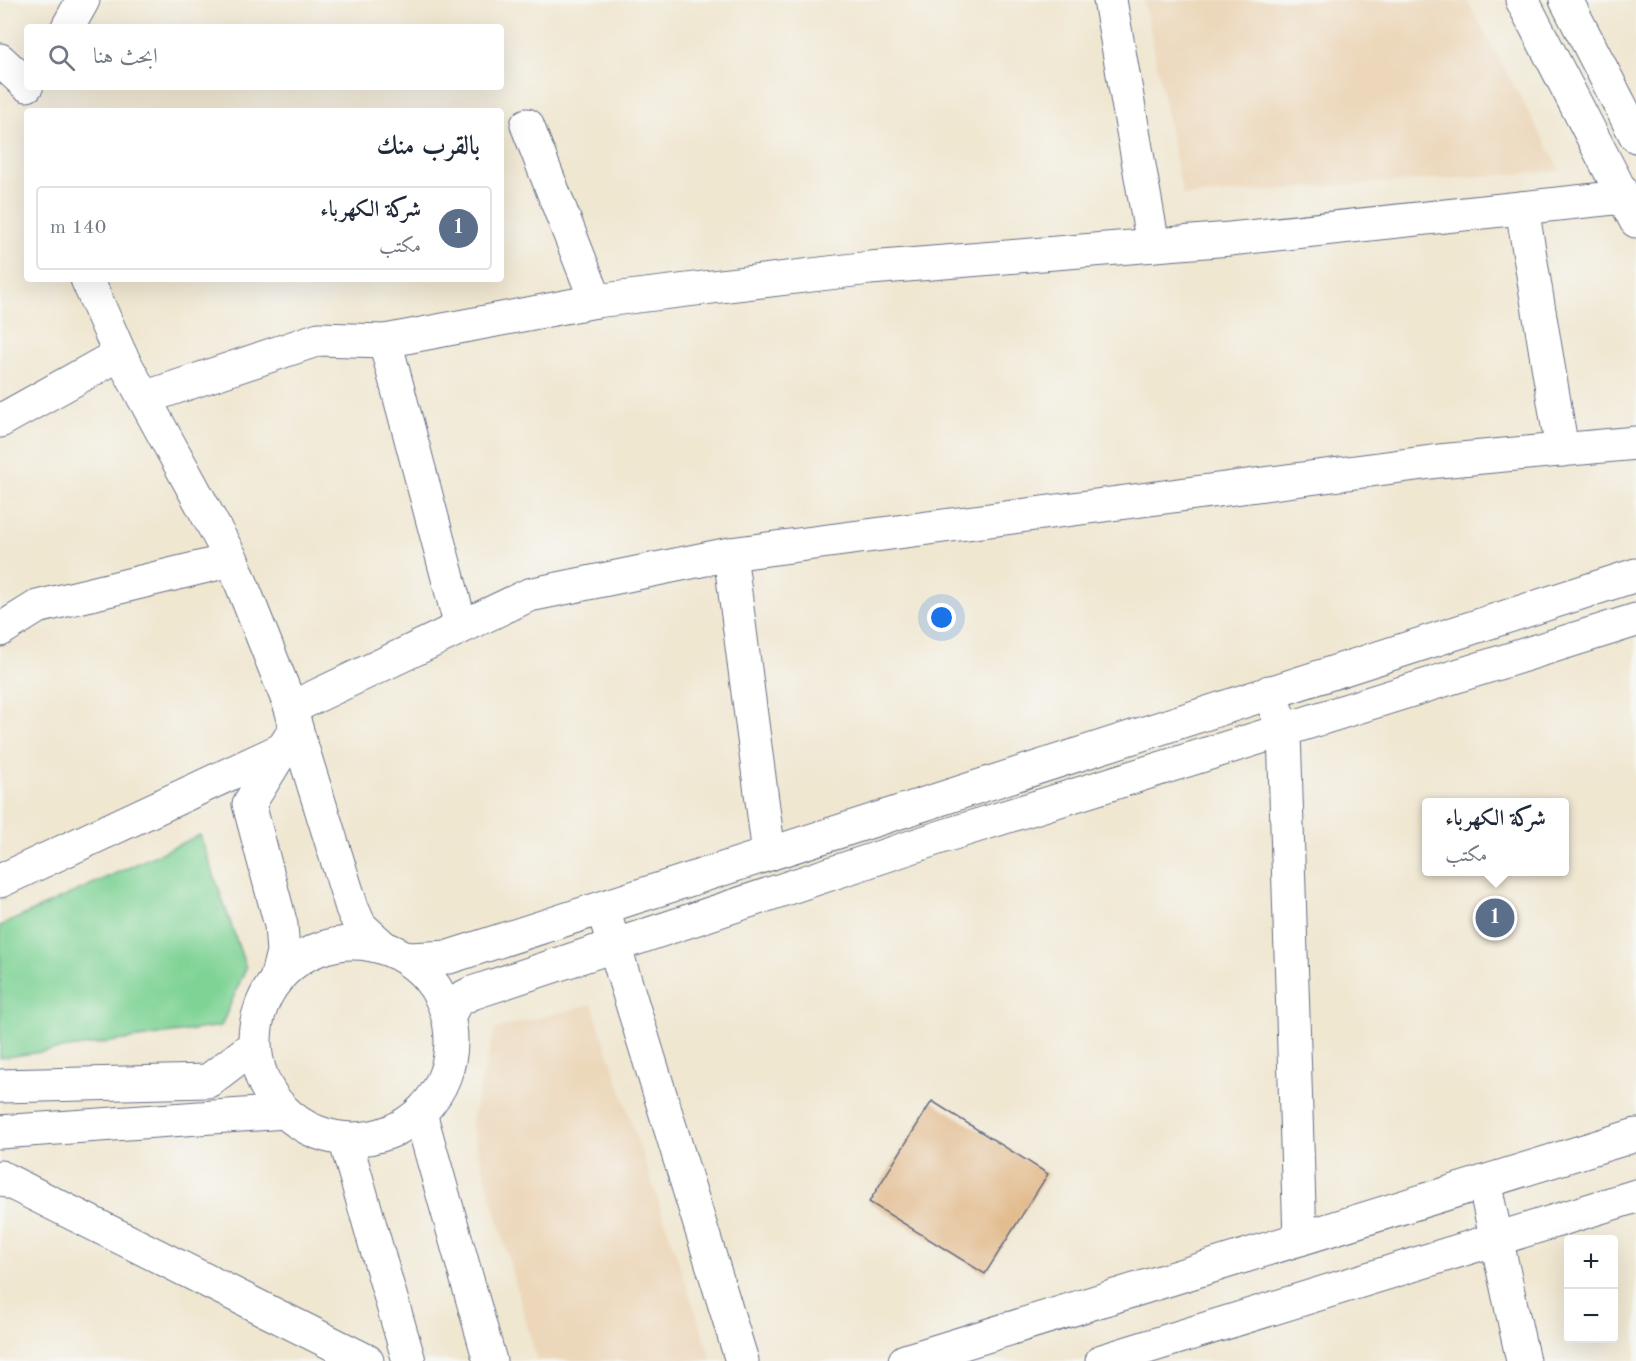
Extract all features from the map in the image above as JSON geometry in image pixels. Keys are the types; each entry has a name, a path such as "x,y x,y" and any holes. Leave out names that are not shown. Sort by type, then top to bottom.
{"street":[{"path":"70,24 82,0"},
{"path":"1110,0 1153,245"},
{"path":"144,398 319,339 385,341 596,301 870,268 1153,245 1522,208 1630,209 1522,0"},
{"path":"1566,0 1636,136"},
{"path":"0,60 24,84"},
{"path":"527,125 596,301"},
{"path":"1522,208 1562,450"},
{"path":"88,282 120,354 232,560 360,926 397,954 427,973 438,992 448,1018 451,1041 448,1067 436,1092 420,1113 398,1128 372,1137 345,1139 318,1134 292,1120 273,1099 260,1074 254,1046 256,1023 264,1000 276,980 298,960 325,947 355,943 397,954 449,957 1636,575"},
{"path":"385,341 461,627"},
{"path":"0,421 120,354"},
{"path":"0,881 209,784 290,728 461,627 529,595 730,554 1439,461 1636,443"},
{"path":"730,554 769,855"},
{"path":"0,630 37,607 232,560"},
{"path":"448,1018 456,1001 472,993 941,837 1636,620"},
{"path":"1269,692 1284,731 1300,1239"},
{"path":"276,980 283,952 281,925 249,804 290,728"},
{"path":"209,784 249,804"},
{"path":"603,909 742,1361"},
{"path":"0,1086 208,1081 254,1046"},
{"path":"0,1132 285,1112"},
{"path":"420,1113 490,1361"},
{"path":"905,1361 1636,1135"},
{"path":"345,1139 409,1361"},
{"path":"0,1177 368,1361"},
{"path":"1484,1182 1523,1361"},
{"path":"1102,1361 1636,1196"}],"shaded area":[{"path":"1144,0 1467,0 1561,171 1183,196"},
{"path":"592,1004 712,1361 537,1361 471,1124 495,1029"}],"green space":[{"path":"200,835 246,968 221,1026 0,1058 0,926"}],"building":[{"path":"932,1101 1048,1174 985,1274 869,1202"}],"place":[{"name":"شركة الكهرباء","path":"1495,918"}]}
